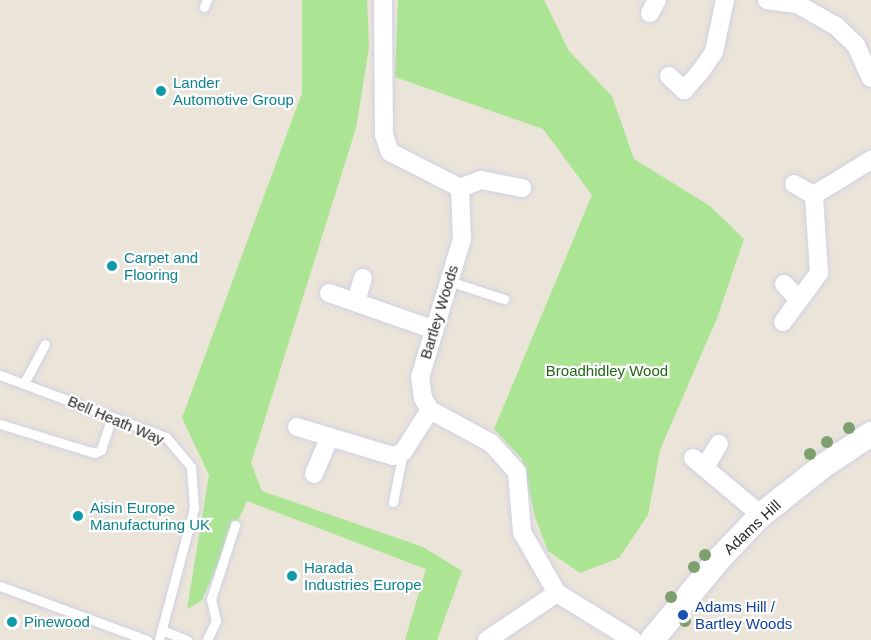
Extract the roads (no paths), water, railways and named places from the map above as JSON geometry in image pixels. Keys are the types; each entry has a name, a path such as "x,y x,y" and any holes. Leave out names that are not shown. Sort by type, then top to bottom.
{"street":[{"path":"383,0 384,135 390,152 460,188 481,180 522,188"},
{"path":"669,76 688,96 714,52 725,0"},
{"path":"767,0 797,2 836,26 870,68"},
{"path":"814,195 871,160"},
{"path":"794,184 814,195"},
{"name":"Bartley Woods","path":"430,410 423,398 420,377 432,329 462,239 460,188"},
{"path":"783,322 819,273 814,195"},
{"path":"356,302 363,278"},
{"path":"784,284 798,299"},
{"path":"329,293 432,329"},
{"path":"297,427 382,454 403,452 430,410 491,443 517,472 522,532 557,593 633,640"},
{"name":"Adams Hill","path":"652,640 720,558 761,515 823,466 871,434"},
{"path":"314,474 329,438"},
{"path":"719,444 699,463 761,515"},
{"path":"487,640 557,593"}],"lane":[{"path":"449,281 504,299"},
{"path":"24,383 45,344"},
{"name":"Bell Heath Way","path":"0,375 166,437 191,467 194,508 160,635"},
{"path":"0,423 94,453 101,450 112,417"},
{"path":"393,502 403,452"},
{"path":"207,640 216,621 211,599 235,525"},
{"path":"0,586 147,640"},
{"path":"160,635 187,640"}],"place":[{"name":"Lander Automotive Group","path":"161,91"},
{"name":"Carpet and Flooring","path":"112,266"},
{"name":"Aisin Europe Manufacturing UK","path":"78,516"},
{"name":"Harada Industries Europe","path":"292,576"},
{"name":"Adams Hill / Bartley Woods","path":"683,615"},
{"name":"Pinewood","path":"12,622"}],"park label":[{"name":"Broadhidley Wood","path":"607,371"}]}
